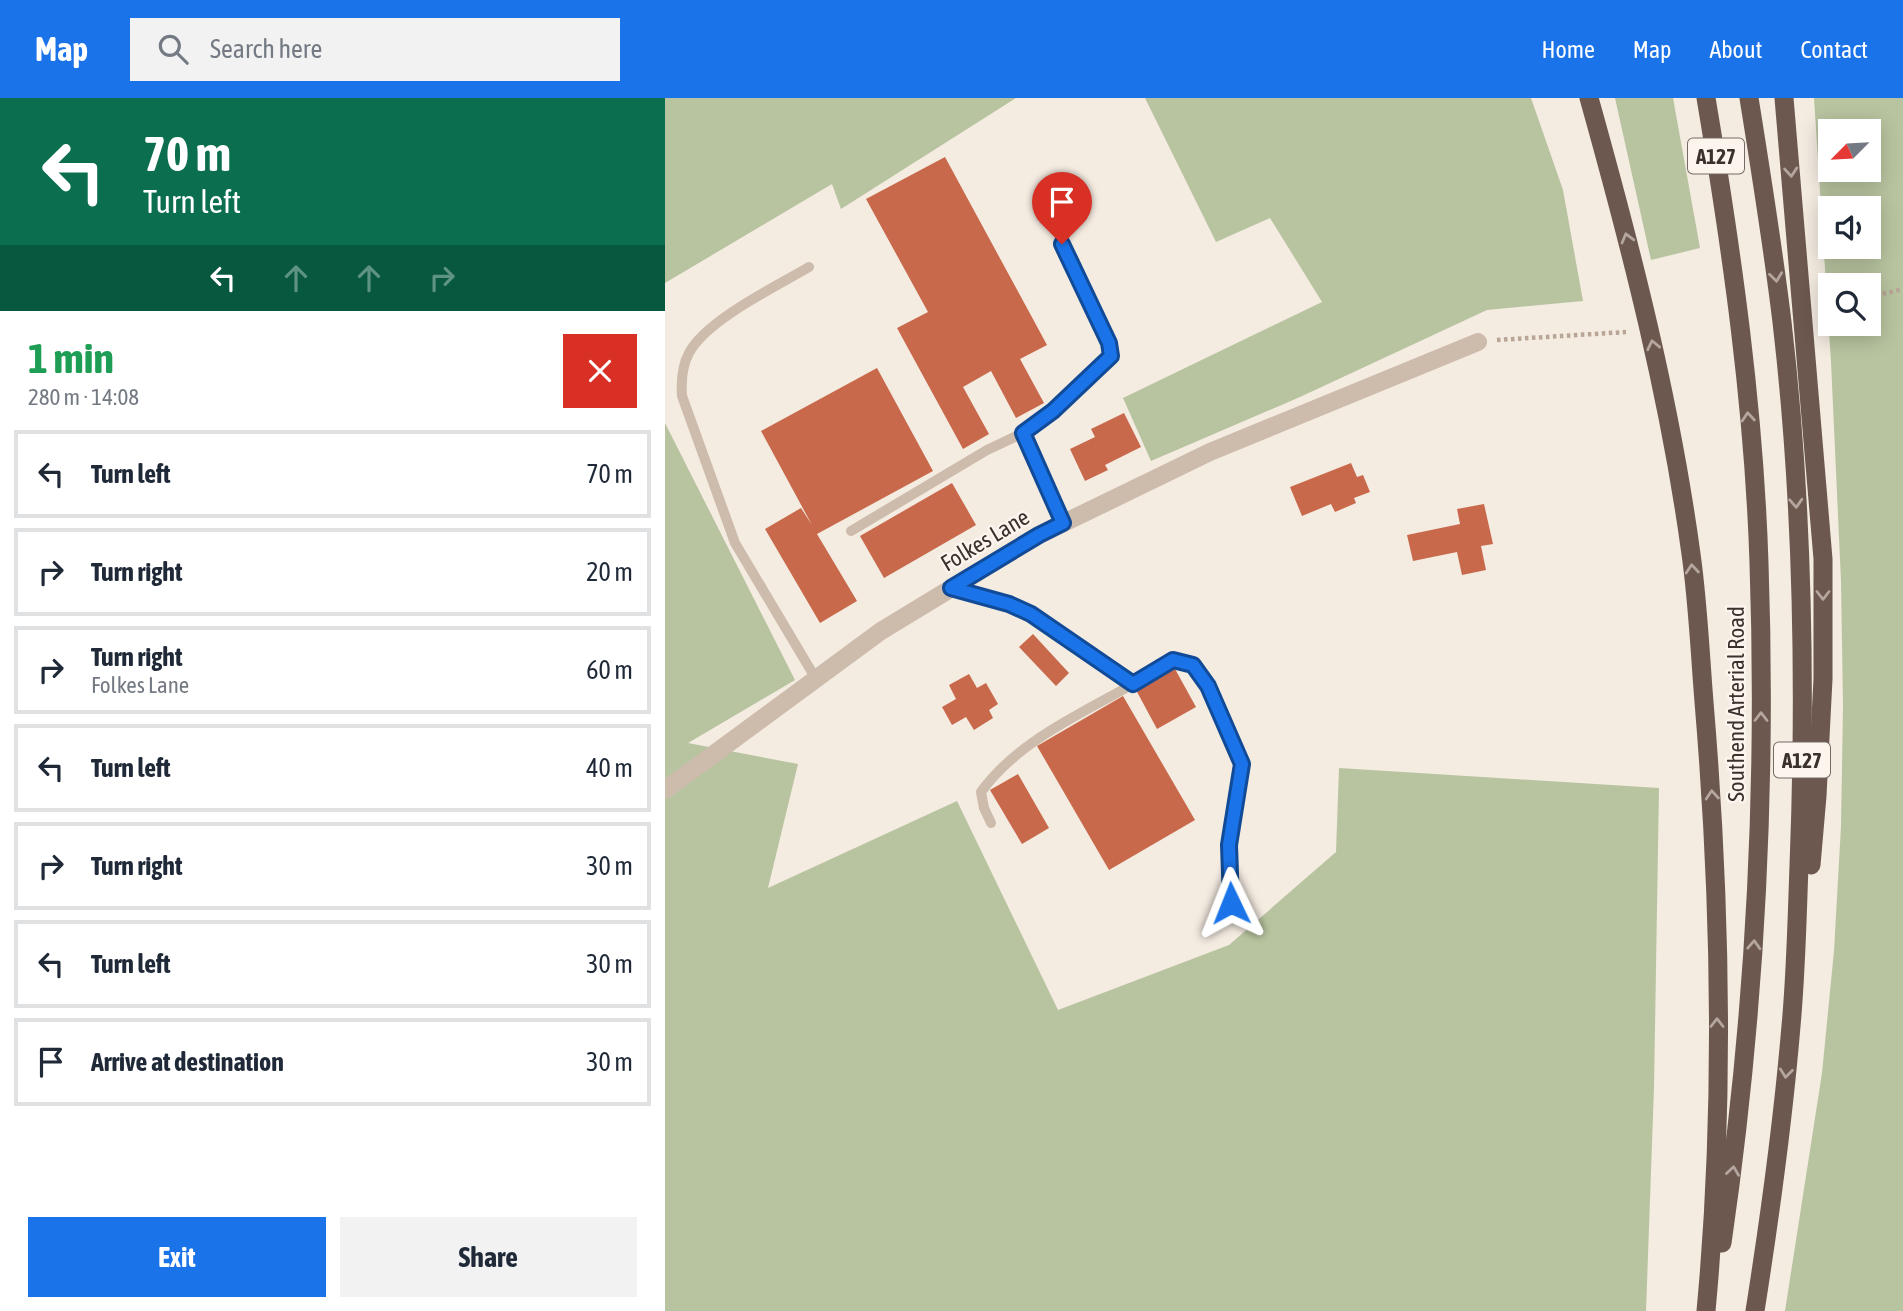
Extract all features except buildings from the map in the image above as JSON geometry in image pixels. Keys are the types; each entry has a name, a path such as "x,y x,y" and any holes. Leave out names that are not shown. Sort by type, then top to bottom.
{"highway":[{"path":"1588,98 1645,303 1671,430 1691,556 1713,807 1717,928 1717,1056 1708,1311"},
{"name":"Southend Arterial Road","path":"1706,98 1725,215 1746,394 1759,561 1761,679 1761,795 1750,1020 1738,1132 1708,1311"},
{"name":"A127","path":"1749,98 1782,325 1793,444 1800,560 1802,796 1791,1024 1755,1311"},
{"path":"1784,98 1823,559 1823,679 1817,796 1807,914 1791,1024"}],"street":[{"name":"Folkes Lane","path":"665,790 881,631 1039,535 1210,452 1478,342"}],"lane":[{"path":"851,531 987,450 1023,433 1053,411 1111,356 1109,343 1062,244"},
{"path":"809,267 732,313 701,337 690,352 682,384 682,396 735,543 816,679"},
{"path":"1023,433 1063,523"},
{"path":"951,588 1009,604 1031,614 1133,684"},
{"path":"991,822 984,808 981,792 994,774 1024,747 1173,660 1193,665 1208,686 1242,764 1229,845 1231,903"}],"path":[{"path":"1881,294 1903,289"},
{"path":"1478,342 1626,332"}],"green space":[{"path":"665,98 1016,98 841,209 832,184 665,283"},
{"path":"1145,98 1531,98 1563,190 1583,301 1487,310 1300,397 1151,461 1123,398 1322,302 1270,218 1216,242"},
{"path":"1615,98 1673,98 1700,248 1651,260"},
{"path":"1814,98 1903,98 1903,1311 1785,1311 1822,1073 1834,951 1841,826 1841,581 1829,336 1881,336 1881,273 1825,273 1824,259 1881,259 1881,196 1820,196 1819,182 1881,182 1881,119 1818,119 1818,160"},
{"path":"665,423 795,680 688,743 798,764 768,888 957,801 1058,1010 1229,945 1336,852 1339,768 1659,788 1654,1088 1646,1311 665,1311"}],"route":[{"path":"1062,244 1109,343 1111,356 1053,411 1023,433 1063,523 951,588 1009,604 1031,614 1133,684 1173,660 1193,665 1208,686 1242,764 1229,845 1231,903"}]}
